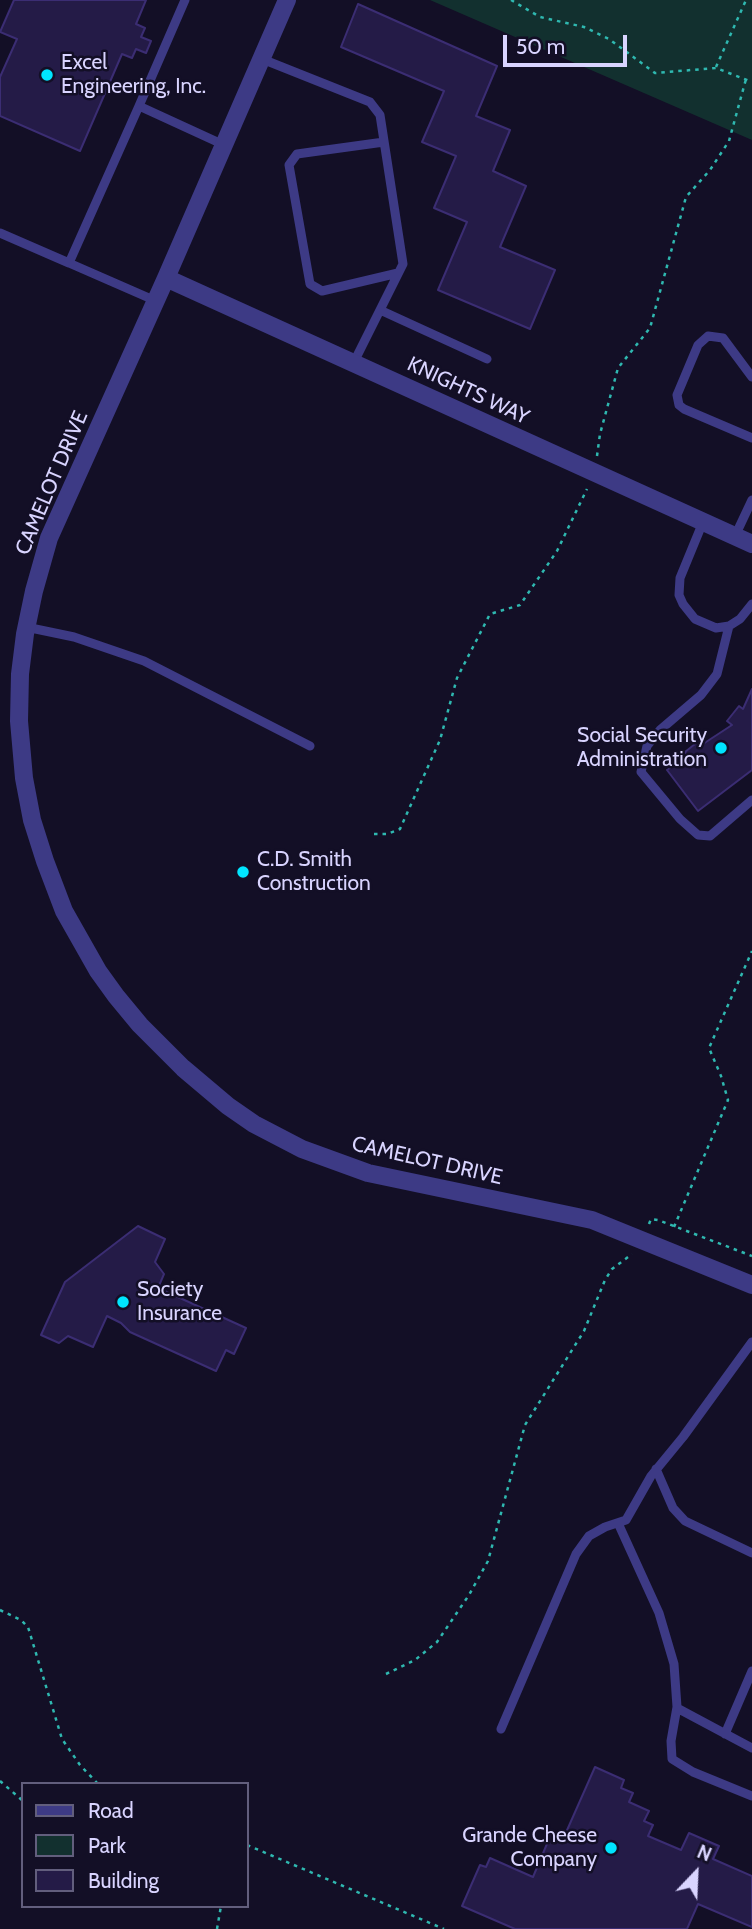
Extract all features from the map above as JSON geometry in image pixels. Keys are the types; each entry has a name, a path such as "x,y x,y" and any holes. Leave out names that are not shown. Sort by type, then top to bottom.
{"street":[{"name":"CAMELOT DRIVE","path":"287,0 49,538 34,591 20,674 19,721 24,778 32,820 45,861 64,911 98,971 140,1025 169,1055 254,1124 302,1149 389,1179 593,1220 752,1285"},
{"name":"KNIGHTS WAY","path":"166,278 752,544"}],"lane":[{"path":"69,263 185,0"},
{"path":"262,59 370,102 380,115 403,264 353,363"},
{"path":"139,106 224,145"},
{"path":"384,142 297,154 289,165 310,284 322,291 398,273"},
{"path":"0,233 156,301"},
{"path":"380,310 487,359"},
{"path":"752,377 723,338 708,336 698,345 677,395 679,405 684,409 752,438"},
{"path":"735,536 752,500"},
{"path":"703,522 684,566 679,595 695,619 716,628 729,626 751,607"},
{"path":"729,626 717,674 701,695 660,730 647,747 641,772 680,819 698,835 710,836 752,800"},
{"path":"26,627 74,637 144,661 310,746"},
{"path":"501,1729 576,1555 589,1536 626,1520 656,1469 683,1437 752,1342"},
{"path":"656,1469 673,1508 685,1521 752,1553"},
{"path":"618,1522 659,1614 674,1664 677,1708 671,1741 672,1759 693,1772 752,1796"},
{"path":"725,1734 752,1671"},
{"path":"677,1708 752,1748"}],"path":[{"path":"511,0 540,17 584,27 609,39 655,73 716,68 752,82"},
{"path":"716,68 746,0"},
{"path":"674,1227 727,1100 721,1076 709,1048 752,951"},
{"path":"386,1674 415,1660 437,1642 470,1595 488,1561 525,1425 584,1331 605,1280 612,1269 631,1257 651,1219 752,1256"},
{"path":"0,1610 21,1620 28,1627 62,1739 95,1782"},
{"path":"0,1781 21,1799"},
{"path":"248,1846 444,1929"},
{"path":"217,1929 221,1908"}],"green space":[{"path":"430,0 752,0 752,140"}],"building":[{"name":"Excel Engineering, Inc.","path":"14,0 146,0 136,24 145,28 141,37 151,41 146,53 136,49 132,58 122,54 80,151 0,116 0,77 17,39 0,32"},
{"path":"358,4 497,66 476,116 510,130 493,171 526,186 500,247 555,270 530,329 438,290 467,222 434,208 456,156 422,142 444,91 341,47"},
{"name":"Social Security Administration","path":"752,689 752,770 698,811 667,770 687,756 685,752 700,740 703,744 732,725 727,721 739,706 743,709"},
{"name":"Society Insurance","path":"138,1226 165,1239 155,1262 164,1274 158,1288 246,1328 234,1354 226,1350 216,1371 130,1332 121,1323 107,1316 93,1347 68,1336 59,1343 41,1335 65,1282"},
{"name":"Grande Cheese Company","path":"595,1767 624,1780 621,1788 633,1793 629,1802 649,1811 644,1821 653,1825 648,1836 681,1850 689,1833 719,1846 713,1859 752,1876 752,1927 698,1904 687,1929 515,1929 462,1906 480,1865 486,1867 490,1858 533,1877 552,1832 564,1837"}],"place":[{"name":"Excel Engineering, Inc.","path":"47,75"},
{"name":"Social Security Administration","path":"721,748"},
{"name":"C.D. Smith Construction","path":"243,872"},
{"name":"Society Insurance","path":"123,1302"},
{"name":"Grande Cheese Company","path":"611,1848"}]}
